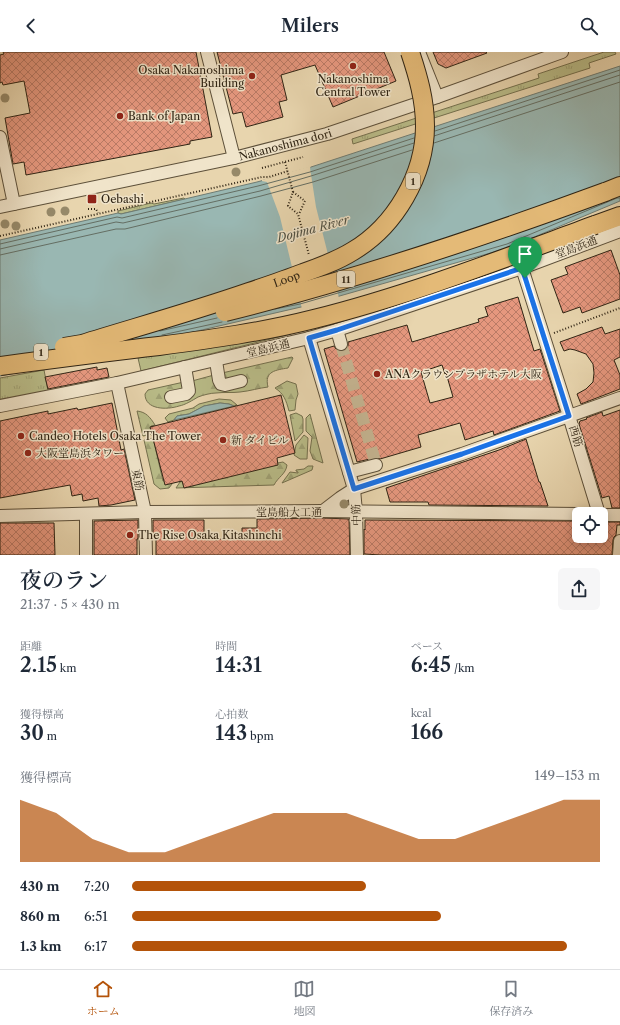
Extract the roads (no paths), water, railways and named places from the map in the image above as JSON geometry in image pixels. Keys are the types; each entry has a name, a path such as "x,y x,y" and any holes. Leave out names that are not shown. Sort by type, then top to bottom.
{"highway":[{"name":"Loop","path":"0,361 82,344 222,302 336,260 354,251 386,224 397,210 407,194 420,161 424,144 424,109 422,91 410,52"},
{"name":"11","path":"82,344 226,312 317,288 531,220 620,186"},
{"path":"0,366 232,336 314,320 432,284 620,216"}],"street":[{"path":"207,52 234,158"},
{"path":"402,52 421,103"},
{"path":"419,52 437,98"},
{"name":"Nakanoshima dori","path":"0,207 234,158 327,134 437,98 562,52"},
{"path":"0,137 14,204"},
{"name":"堂島浜通","path":"0,406 117,383 309,338 522,268 620,231"},
{"name":"西筋","path":"522,268 598,507"},
{"path":"337,330 341,344"},
{"name":"中筋","path":"309,338 354,489 356,512 356,555"},
{"path":"216,360 221,384 225,385 242,381"},
{"path":"171,397 186,394 189,391 185,367"},
{"name":"東筋","path":"117,383 145,512 146,555"},
{"path":"323,511 354,489 462,454 620,398"},
{"path":"349,472 376,463 381,480"},
{"name":"堂島船大工通","path":"0,516 145,512 323,511 572,514"},
{"path":"86,514 86,555"},
{"path":"608,514 620,515"},
{"path":"619,555 620,541"}],"water":[{"name":"Dojima River","path":"620,66 620,201 508,248 301,307 0,376 0,240 118,213 121,214 257,182 308,168"},
{"path":"220,403 234,406 174,420 177,416 189,414 204,406"}],"tunnel":[{"path":"341,344 375,461"}],"place":[{"name":"Nakanoshima Central Tower","path":"353,66"},
{"name":"Osaka Nakanoshima Building","path":"252,76"},
{"name":"Bank of Japan","path":"120,116"},
{"name":"Oebashi","path":"92,199"},
{"name":"ANAクラウンプラザホテル大阪","path":"377,374"},
{"name":"Candeo Hotels Osaka The Tower","path":"21,436"},
{"name":"新 ダイビル","path":"223,440"},
{"name":"大阪堂島浜タワー","path":"28,453"},
{"name":"The Rise Osaka Kitashinchi","path":"130,535"}]}
